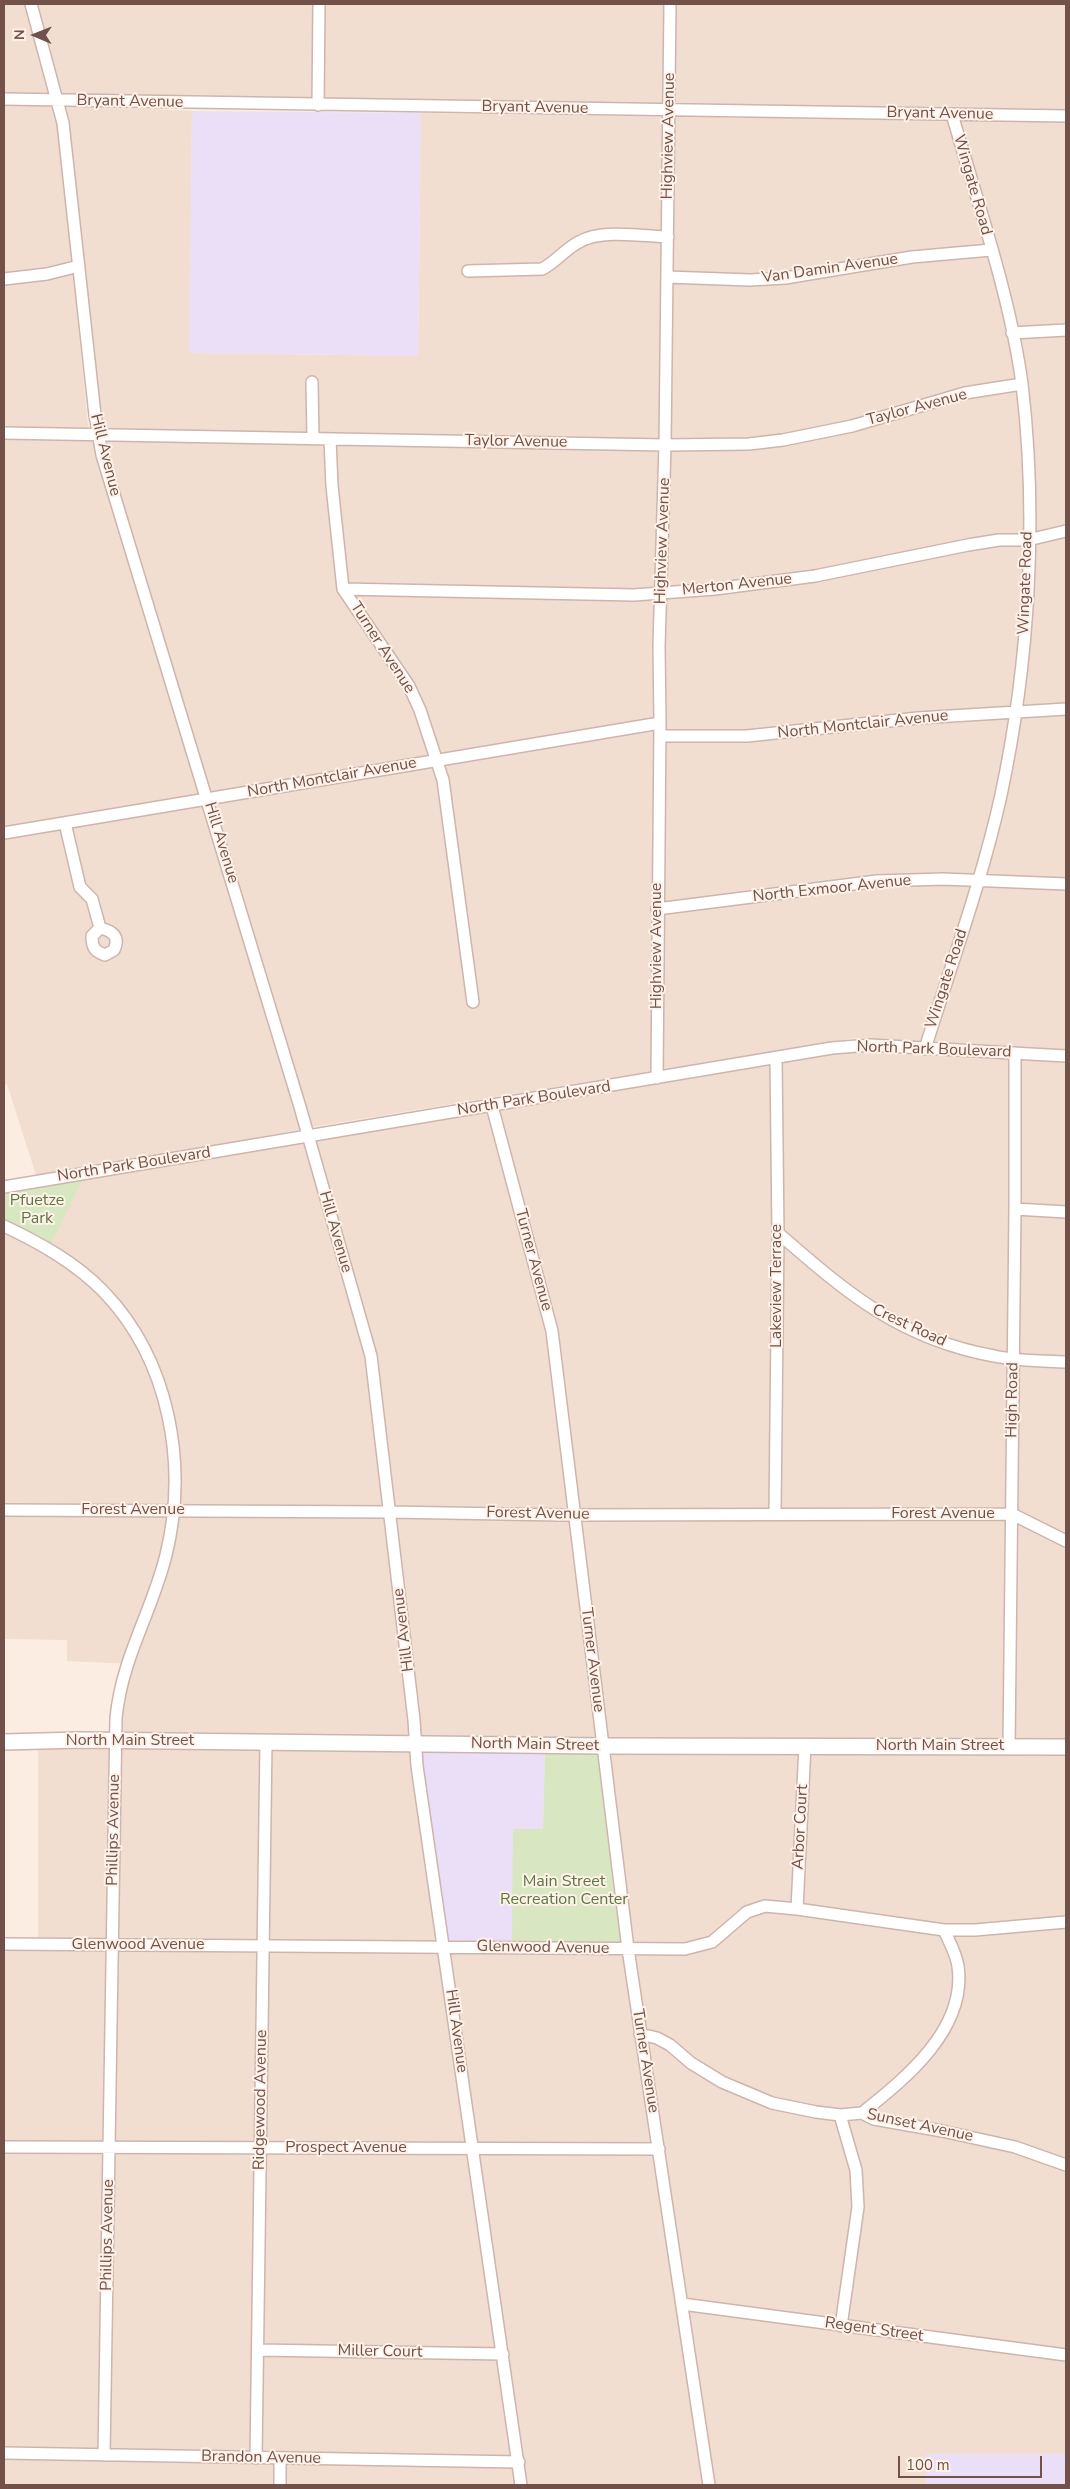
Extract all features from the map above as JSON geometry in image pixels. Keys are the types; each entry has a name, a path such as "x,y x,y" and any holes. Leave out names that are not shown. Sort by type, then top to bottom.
{"street":[{"name":"Hill Avenue","path":"31,4 63,123 98,435 102,455 208,799 371,1356 416,1743 417,1766 521,2485"},
{"path":"318,105 319,4"},
{"name":"Highview Avenue","path":"656,1078 660,736 659,646 665,445 670,4"},
{"name":"Bryant Avenue","path":"4,99 1066,116"},
{"name":"Wingate Road","path":"925,1049 978,881 1001,796 1017,712 1025,623 1028,540 1027,459 1022,384 1012,333 991,250 952,114"},
{"path":"468,271 542,269 551,265 581,240 599,235 668,237"},
{"name":"Van Damin Avenue","path":"667,277 750,280 785,278 912,257 991,250"},
{"path":"4,279 31,277 79,266"},
{"path":"1012,333 1066,330"},
{"path":"312,382 313,439"},
{"name":"Taylor Avenue","path":"4,433 665,445 748,444 783,440 852,426 965,393 1022,384"},
{"name":"Turner Avenue","path":"330,439 332,486 343,589 409,686 420,710 443,780 473,1002"},
{"name":"Merton Avenue","path":"343,589 634,595 661,593 781,582 968,545 1000,540 1028,540 1066,531"},
{"name":"North Montclair Avenue","path":"660,736 756,735 918,718 1066,709"},
{"name":"North Montclair Avenue","path":"4,833 660,723"},
{"path":"65,823 80,887 92,899 100,928"},
{"name":"North Exmoor Avenue","path":"657,909 877,881 916,879 1066,884"},
{"name":"North Park Boulevard","path":"4,1187 854,1046 1066,1056"},
{"name":"High Road","path":"1009,1746 1016,1210 1015,1053"},
{"name":"Lakeview Terrace","path":"775,1513 778,1232 776,1058"},
{"name":"Turner Avenue","path":"492,1106 552,1331 628,1949 709,2485"},
{"path":"1016,1210 1066,1212"},
{"name":"Phillips Avenue","path":"4,1226 52,1250 74,1266 104,1293 137,1337 154,1370 168,1416 174,1462 174,1511 161,1574 138,1630 122,1679 116,1718 104,2455"},
{"name":"Crest Road","path":"778,1232 851,1296 900,1326 949,1346 988,1355 1066,1362"},
{"name":"Forest Avenue","path":"4,1510 574,1515 775,1513 1012,1514 1066,1541"},
{"name":"North Main Street","path":"4,1742 115,1741 602,1746 1066,1747"},
{"name":"Ridgewood Avenue","path":"256,2458 266,1742"},
{"name":"Arbor Court","path":"797,1909 805,1745"},
{"name":"Glenwood Avenue","path":"4,1944 685,1949 700,1947 723,1935 747,1912 764,1906 944,1930 975,1930 1066,1922"},
{"path":"862,2113 914,2069 941,2034 950,2016 955,2004 959,1975 956,1958 944,1930"},
{"name":"Sunset Avenue","path":"640,2034 657,2038 708,2074 739,2091 772,2103 840,2115 862,2113 874,2120 942,2131 1015,2147 1066,2165"},
{"path":"840,2115 856,2170 858,2206 841,2326"},
{"name":"Prospect Avenue","path":"4,2147 659,2149"},
{"name":"Regent Street","path":"682,2304 1066,2355"},
{"name":"Miller Court","path":"258,2350 503,2354"},
{"name":"Brandon Avenue","path":"4,2454 519,2462"},
{"path":"280,2458 280,2485"}],"shaded area":[{"path":"4,4 26,4 58,122 88,425 304,1129 37,1178 7,1084 4,1085"},
{"path":"35,4 1066,4 1066,114 61,97"},
{"path":"63,105 192,111 190,353 418,356 421,113 1066,122 1066,1050 854,1038 312,1127 102,439"},
{"path":"192,111 421,113 418,356 189,353"},
{"path":"855,1048 1066,1059 1066,1743 118,1739 130,1664 67,1661 67,1640 4,1639 4,1189"},
{"path":"120,1745 419,1747 624,1943 598,1750 1066,1753 1066,2454 927,2454 926,2485 527,2485 522,2457 107,2452"},
{"path":"38,1746 111,1746 109,1941 38,1941"},
{"path":"419,1747 545,1749 543,1830 513,1829 512,1943 445,1943"},
{"path":"4,1949 108,1949 103,2453 4,2451"},
{"path":"926,2454 1066,2454 1066,2485 926,2485"},
{"path":"4,2457 516,2467 519,2485 4,2485"}],"green space":[{"name":"Pfuetze Park","path":"85,1175 50,1246 4,1224 4,1189"},
{"name":"Main Street Recreation Center","path":"545,1749 598,1750 625,1943 512,1943 513,1829 543,1829"}]}
